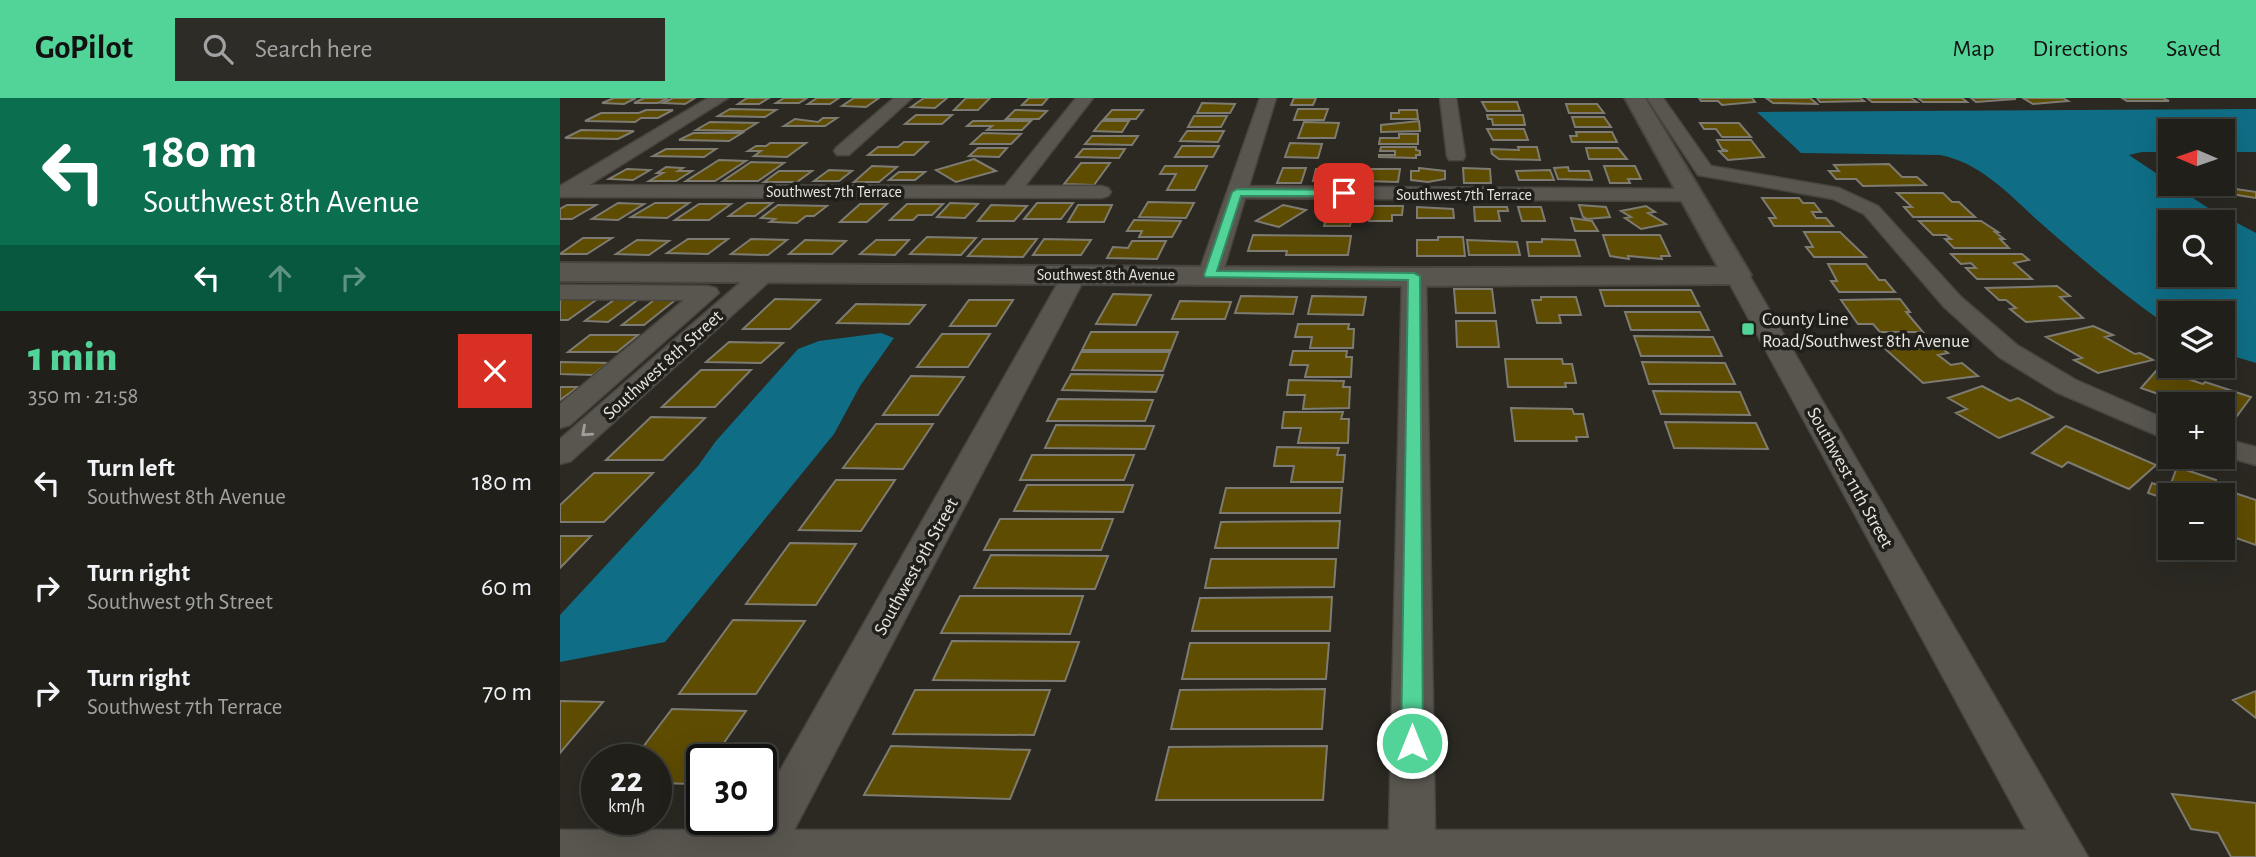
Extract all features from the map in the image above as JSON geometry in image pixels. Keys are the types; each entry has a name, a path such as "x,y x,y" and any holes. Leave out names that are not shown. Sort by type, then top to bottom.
{"street":[{"path":"563,193 720,98"},
{"path":"843,151 904,98"},
{"path":"1010,192 1085,98"},
{"path":"1210,275 1268,98"},
{"path":"1448,98 1456,156"},
{"name":"Southwest 11th Street","path":"1635,98 2064,854"},
{"path":"1655,98 1705,171 1839,194 1857,201 1871,210 1961,312 2009,352 2071,389 2158,427"},
{"name":"Southwest 7th Terrace","path":"563,193 1101,192"},
{"name":"Southwest 7th Terrace","path":"1237,192 1691,195"},
{"name":"Southwest 8th Avenue","path":"560,272 1737,275"},
{"name":"Southwest 8th Street","path":"560,455 765,273"},
{"name":"Southwest 9th Street","path":"757,855 1075,274"},
{"path":"1412,853 1414,276"},
{"path":"560,292 708,293 560,419"},
{"path":"2235,450 2256,456"},
{"path":"560,851 757,855 2064,854"}],"water":[{"path":"2256,109 2256,152 2235,152 2235,119 2158,119 2158,152 2129,155 2158,174 2158,196 2190,196 2213,210 2158,210 2158,287 2235,287 2235,222 2256,233 2256,363 2235,357 2235,301 2158,301 2158,318 2090,265 1996,183 1956,159 1940,155 1801,153 1757,112"},
{"path":"881,333 894,338 860,386 834,434 665,642 560,662 560,615 698,466 716,441 798,349 819,341"}],"building":[{"path":"614,98 636,98 624,104 602,103"},
{"path":"644,98 668,98 658,103 634,103"},
{"path":"673,98 695,98 685,104 663,103"},
{"path":"747,98 769,98 759,104 738,104"},
{"path":"784,98 807,98 799,103 776,103"},
{"path":"817,98 839,98 830,104 808,104"},
{"path":"854,98 879,98 866,107 842,106"},
{"path":"924,98 947,98 935,108 911,107"},
{"path":"966,98 990,98 978,110 954,110"},
{"path":"1029,98 1048,98 1042,105 1022,105"},
{"path":"1294,98 1316,98 1313,105 1291,105"},
{"path":"1699,98 1752,98 1755,102 1722,105 1718,101 1701,101"},
{"path":"1766,98 1810,98 1817,104 1773,103"},
{"path":"1817,98 1860,98 1864,101 1820,102"},
{"path":"1867,98 1911,98 1917,102 1872,102"},
{"path":"1918,98 1962,98 1967,102 1923,102"},
{"path":"1971,98 2013,98 2016,99 1976,102"},
{"path":"2023,98 2063,98 2068,101 2033,104"},
{"path":"2122,98 2163,98 2169,101 2127,101"},
{"path":"1482,102 1517,102 1520,111 1487,111"},
{"path":"1202,103 1235,104 1230,113 1197,113"},
{"path":"1566,104 1597,104 1604,113 1569,113"},
{"path":"730,109 776,110 765,117 718,116"},
{"path":"1298,109 1328,109 1324,120 1294,120"},
{"path":"646,110 673,110 658,118 641,118 635,122 585,121 601,113 639,113"},
{"path":"1015,110 1047,111 1039,119 1006,119"},
{"path":"1112,110 1143,110 1136,119 1104,119"},
{"path":"1399,110 1417,110 1418,119 1391,119 1391,113 1399,113"},
{"path":"916,115 952,115 942,124 905,124"},
{"path":"1487,115 1523,115 1525,125 1493,125 1492,119 1488,119"},
{"path":"1194,116 1227,116 1221,127 1188,127"},
{"path":"1572,117 1604,117 1611,127 1575,127"},
{"path":"823,118 837,118 825,126 784,126 795,119 818,122"},
{"path":"973,121 1031,121 1022,130 987,130 992,126 967,126"},
{"path":"1102,121 1129,121 1122,132 1094,131"},
{"path":"1419,121 1420,131 1381,132 1381,125"},
{"path":"710,122 757,123 744,131 696,130"},
{"path":"1304,122 1339,123 1335,138 1298,138"},
{"path":"1700,123 1739,123 1751,137 1722,137 1716,129 1704,129"},
{"path":"1487,129 1524,129 1528,140 1493,140"},
{"path":"581,130 634,131 618,139 565,138"},
{"path":"1187,131 1224,131 1218,142 1180,141"},
{"path":"1576,132 1612,132 1617,142 1572,142 1570,136 1577,136"},
{"path":"693,133 742,133 729,141 679,140"},
{"path":"983,133 1021,134 1011,144 971,144"},
{"path":"1399,134 1418,134 1418,144 1379,144 1380,138 1399,138"},
{"path":"1092,136 1138,136 1132,145 1085,144"},
{"path":"1717,140 1751,140 1764,157 1728,160 1719,151 1728,151 1722,149"},
{"path":"904,142 928,142 914,155 868,155 878,147 898,147"},
{"path":"770,143 806,143 787,157 754,156 761,151 748,151"},
{"path":"1290,143 1322,144 1318,158 1285,157"},
{"path":"1182,146 1219,146 1213,157 1175,157"},
{"path":"1381,147 1416,147 1420,155 1416,155 1416,158 1379,157 1395,155 1395,151 1380,151"},
{"path":"1518,147 1537,147 1540,160 1499,159 1492,154 1491,149 1519,150"},
{"path":"978,148 1007,148 999,157 969,156"},
{"path":"1586,148 1618,148 1627,159 1589,159"},
{"path":"666,149 716,149 704,157 653,156"},
{"path":"1083,149 1125,149 1119,158 1076,157"},
{"path":"974,159 996,171 956,182 936,170"},
{"path":"719,160 746,161 715,181 686,181"},
{"path":"751,162 784,163 758,181 723,181"},
{"path":"1081,163 1110,163 1094,185 1064,184"},
{"path":"1889,164 1902,177 1917,177 1926,185 1863,186 1856,179 1836,179 1829,171 1839,171 1834,165"},
{"path":"872,166 897,167 879,182 854,182"},
{"path":"1165,166 1207,166 1195,190 1167,190 1176,174 1160,174"},
{"path":"1604,166 1635,166 1641,179 1628,179 1630,183 1610,183"},
{"path":"666,167 683,168 678,171 692,171 676,181 649,181 663,173 657,173"},
{"path":"1568,167 1569,171 1589,171 1592,180 1558,179 1554,168"},
{"path":"1283,168 1306,168 1301,183 1277,183"},
{"path":"1419,168 1445,171 1445,179 1428,182 1411,180 1411,171 1419,171"},
{"path":"1463,168 1490,169 1491,183 1464,183"},
{"path":"627,169 650,170 633,180 609,179"},
{"path":"1316,169 1351,169 1349,182 1313,181"},
{"path":"1366,169 1400,169 1398,182 1364,181"},
{"path":"829,170 852,171 839,181 814,181"},
{"path":"1550,170 1554,180 1519,180 1516,171"},
{"path":"779,171 812,171 797,182 764,182"},
{"path":"899,172 925,172 915,180 889,180"},
{"path":"2235,189 2256,192 2256,198 2235,195"},
{"path":"1897,193 1943,193 1952,202 1959,202 1975,217 1913,217 1904,207 1912,207"},
{"path":"1762,198 1799,198 1803,203 1814,203 1821,212 1812,212 1816,218 1826,218 1833,226 1774,226 1769,218 1776,218"},
{"path":"1148,202 1194,203 1186,218 1139,217"},
{"path":"618,203 644,204 618,220 592,219"},
{"path":"655,203 689,203 667,218 631,217"},
{"path":"747,203 772,203 755,216 729,216"},
{"path":"950,203 978,204 965,218 937,217"},
{"path":"1037,203 1073,203 1061,219 1024,219"},
{"path":"699,204 731,204 709,220 675,220"},
{"path":"860,204 887,204 867,222 840,222"},
{"path":"907,204 943,204 932,215 918,215 913,220 890,220"},
{"path":"567,205 596,205 572,219 560,219 560,209"},
{"path":"778,205 827,206 814,216 806,216 797,223 770,222 775,219 761,218"},
{"path":"991,205 1027,206 1014,221 978,221"},
{"path":"1078,205 1112,205 1104,222 1068,222"},
{"path":"1283,205 1306,210 1279,227 1256,221"},
{"path":"1579,205 1606,207 1610,217 1587,219 1583,217"},
{"path":"1329,206 1354,207 1350,226 1324,226"},
{"path":"1362,206 1403,206 1402,215 1392,215 1392,221 1369,221 1370,215 1360,215"},
{"path":"1646,206 1655,212 1648,213 1666,224 1641,229 1625,218 1631,217 1621,211"},
{"path":"1417,207 1453,209 1454,218 1417,218"},
{"path":"1474,207 1507,207 1508,211 1498,211 1500,221 1475,221"},
{"path":"1518,207 1541,207 1545,221 1522,221"},
{"path":"1571,218 1592,221 1598,231 1575,231"},
{"path":"1134,220 1181,221 1172,237 1139,237 1142,231 1127,231"},
{"path":"1919,221 1981,221 1998,232 1995,232 2004,239 2000,239 2009,248 1954,248 1945,239 1951,239 1946,235 1933,235"},
{"path":"1804,232 1840,232 1866,257 1814,257 1806,247 1813,247"},
{"path":"1253,235 1351,236 1348,255 1286,255 1287,251 1248,251"},
{"path":"1603,235 1660,235 1670,256 1661,256 1662,259 1628,256 1629,259 1610,256"},
{"path":"927,237 976,238 961,255 910,254"},
{"path":"1438,237 1463,237 1465,256 1417,256 1417,240 1438,240"},
{"path":"583,238 612,238 587,254 560,254"},
{"path":"688,239 728,239 708,254 667,253"},
{"path":"751,239 787,240 768,255 731,254"},
{"path":"983,239 1037,239 1023,257 968,256"},
{"path":"1044,239 1091,240 1081,255 1033,255"},
{"path":"1542,239 1575,240 1580,256 1529,256 1527,242 1542,242"},
{"path":"637,240 669,241 649,255 616,254"},
{"path":"805,240 846,241 832,254 789,254"},
{"path":"876,240 909,240 895,255 860,254"},
{"path":"1467,240 1517,242 1520,255 1469,255"},
{"path":"1132,241 1166,241 1157,259 1107,258 1113,247 1128,248"},
{"path":"1951,254 2022,254 2029,260 2014,263 2032,279 1977,279 1966,268 1976,268 1971,263 1961,264"},
{"path":"1828,264 1866,264 1879,280 1885,280 1895,292 1839,292 1831,281 1837,281"},
{"path":"2057,286 2070,296 2060,297 2083,318 2026,322 2010,309 2016,308 2006,300 1999,300 1986,288"},
{"path":"1454,289 1492,289 1495,313 1456,313"},
{"path":"1600,290 1691,290 1699,306 1605,306"},
{"path":"1113,294 1151,295 1136,325 1096,324"},
{"path":"1241,296 1297,297 1293,314 1235,313"},
{"path":"1312,296 1366,297 1363,315 1308,314"},
{"path":"565,297 599,298 568,320 560,320 560,301"},
{"path":"618,297 640,298 608,322 585,321"},
{"path":"658,297 679,297 644,325 622,325"},
{"path":"1541,297 1576,297 1581,315 1559,315 1561,323 1537,323 1532,300 1541,300"},
{"path":"775,299 820,300 790,329 743,329"},
{"path":"1900,299 1910,312 1906,312 1923,332 1880,332 1873,324 1858,324 1841,300"},
{"path":"969,300 1013,300 996,326 950,326"},
{"path":"1180,301 1231,302 1225,319 1172,319"},
{"path":"856,304 925,305 909,324 837,323"},
{"path":"1625,312 1700,312 1709,330 1631,330"},
{"path":"1456,321 1496,321 1499,347 1457,347"},
{"path":"1298,324 1349,324 1348,329 1354,329 1353,348 1310,348 1312,337 1295,337"},
{"path":"2093,326 2113,335 2105,337 2135,354 2140,353 2153,360 2098,373 2074,360 2082,358 2046,337"},
{"path":"1091,332 1178,332 1171,350 1082,350"},
{"path":"942,334 990,334 968,367 917,367"},
{"path":"590,335 638,335 617,352 568,352"},
{"path":"1634,336 1713,337 1722,356 1641,356"},
{"path":"1931,340 1948,353 1938,355 1951,365 1962,363 1978,376 1923,383 1883,347"},
{"path":"729,342 783,343 761,363 706,362"},
{"path":"1293,351 1347,351 1346,357 1352,357 1351,377 1305,377 1308,365 1290,365"},
{"path":"1081,352 1170,352 1163,371 1072,370"},
{"path":"1505,359 1562,359 1563,364 1572,364 1576,383 1565,383 1566,387 1508,387"},
{"path":"560,362 608,363 593,375 560,374"},
{"path":"1642,362 1725,363 1735,384 1649,384"},
{"path":"701,370 751,370 715,407 662,407"},
{"path":"2156,371 2158,378 2185,378 2203,384 2205,382 2251,397 2235,419 2235,392 2158,394 2141,388"},
{"path":"1071,374 1163,375 1156,392 1062,390"},
{"path":"911,376 964,377 938,415 883,415"},
{"path":"1289,380 1344,381 1343,387 1350,387 1349,408 1303,409 1305,395 1287,395"},
{"path":"1982,386 2010,401 2018,398 2053,417 1999,438 1956,413 1967,409 1948,398"},
{"path":"560,387 578,387 560,400"},
{"path":"1653,391 1740,392 1750,415 1661,414"},
{"path":"1058,399 1153,400 1145,421 1047,421"},
{"path":"1511,408 1572,409 1574,414 1583,414 1588,437 1576,437 1577,441 1515,441"},
{"path":"1284,412 1343,412 1341,419 1349,419 1348,443 1298,443 1301,428 1282,428"},
{"path":"651,417 705,418 663,460 606,460"},
{"path":"1665,422 1756,423 1768,449 1674,448"},
{"path":"876,424 933,424 903,469 843,468"},
{"path":"1056,425 1154,426 1145,449 1045,448"},
{"path":"2066,426 2156,465 2129,489 2068,462 2062,467 2032,453"},
{"path":"1277,447 1339,448 1337,455 1345,455 1343,482 1291,482 1294,466 1274,466"},
{"path":"1032,455 1134,455 1124,480 1020,480"},
{"path":"2176,469 2216,480 2215,483 2171,483"},
{"path":"594,473 653,473 604,522 560,522 560,505"},
{"path":"836,480 895,480 861,531 799,530"},
{"path":"2152,483 2158,485 2158,496 2148,493"},
{"path":"1027,485 1133,485 1123,512 1014,511"},
{"path":"1226,488 1342,488 1340,513 1220,513"},
{"path":"2235,493 2256,500 2256,545 2235,538"},
{"path":"1000,519 1113,519 1101,550 984,550"},
{"path":"1340,521 1338,548 1215,548 1221,522"},
{"path":"560,536 591,536 560,568"},
{"path":"790,543 856,544 816,605 746,604"},
{"path":"991,555 1108,556 1095,589 974,588"},
{"path":"1211,559 1336,559 1334,587 1205,588"},
{"path":"960,596 1083,596 1070,634 941,633"},
{"path":"1332,597 1330,631 1192,631 1200,598"},
{"path":"733,620 805,621 756,694 679,694"},
{"path":"952,641 1079,642 1065,681 933,680"},
{"path":"1190,643 1329,643 1326,679 1182,679"},
{"path":"1325,689 1322,729 1171,729 1180,690"},
{"path":"915,690 1050,690 1034,735 893,734"},
{"path":"2256,691 2256,718 2233,700"},
{"path":"560,701 603,702 560,753"},
{"path":"672,709 746,711 723,744 686,744 686,784 672,783 672,744 645,744"},
{"path":"891,746 1030,750 1010,799 864,795"},
{"path":"1327,746 1323,800 1156,800 1169,747"},
{"path":"2172,794 2256,803 2256,857 2231,857 2218,833 2191,829"}],"place":[{"name":"County Line Road/Southwest 8th Avenue","path":"1748,329"}],"route":[{"path":"1344,193 1237,192 1210,275 1414,276 1412,743"}]}
